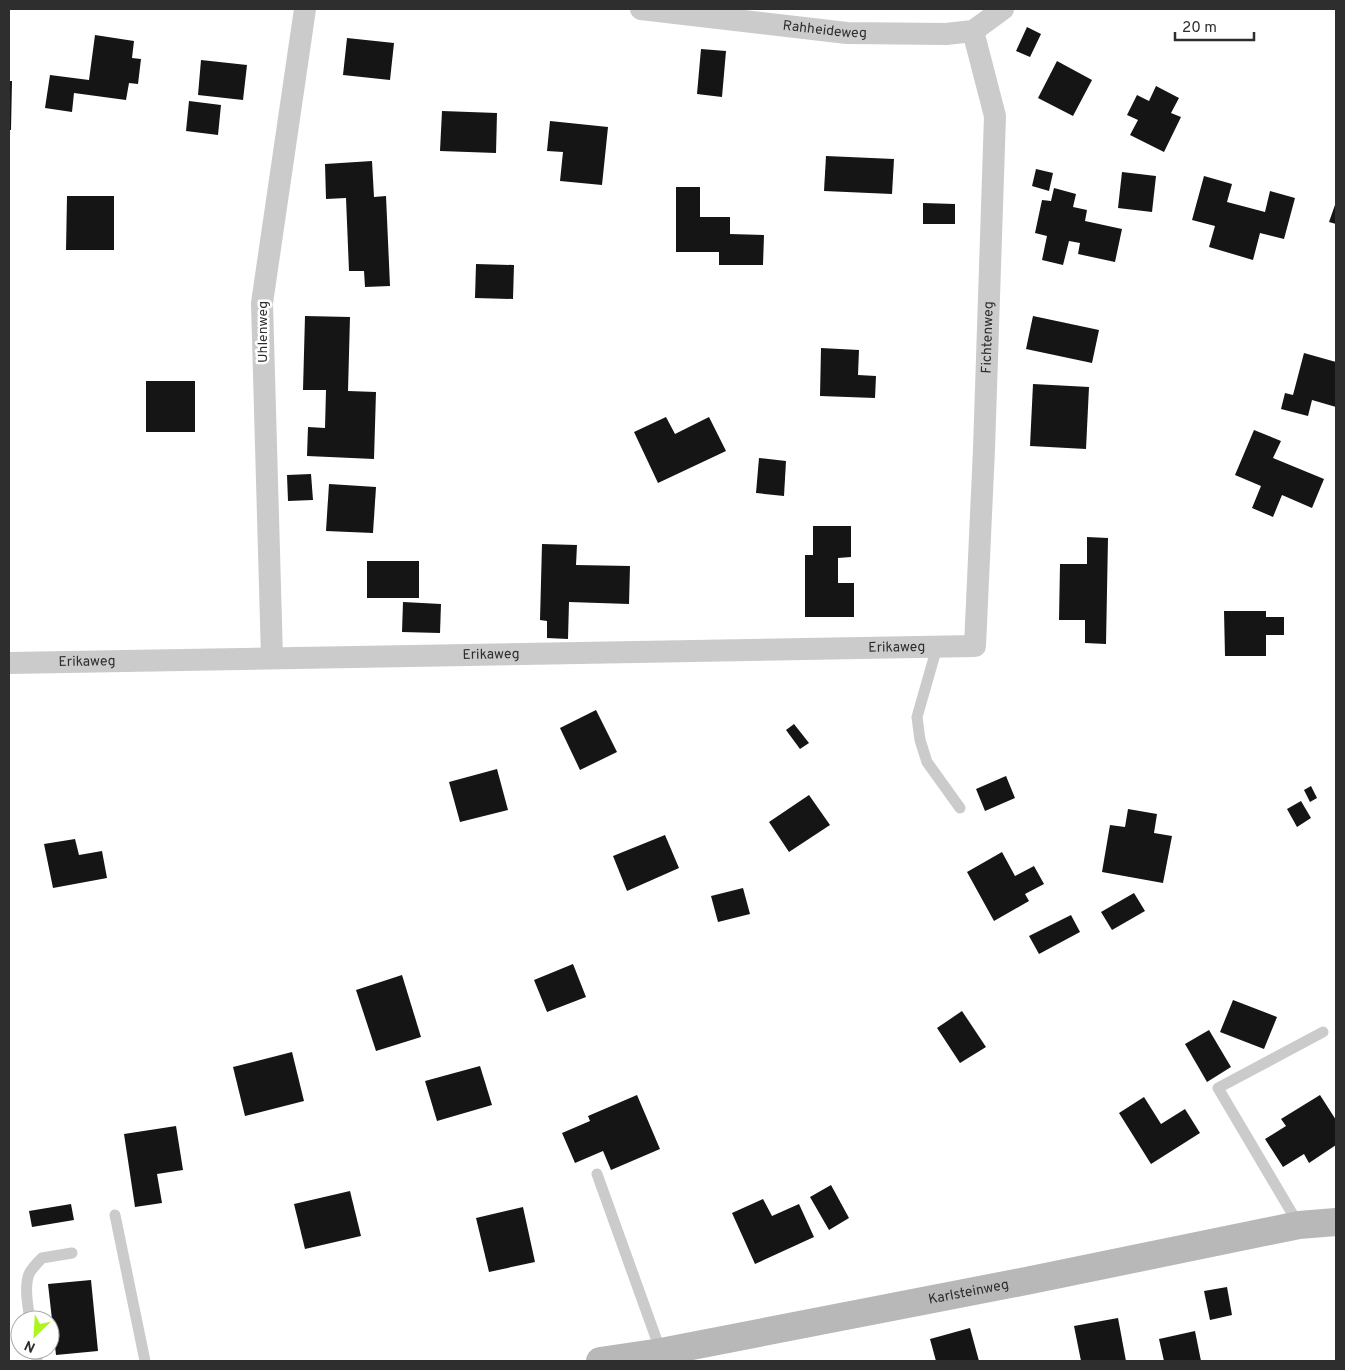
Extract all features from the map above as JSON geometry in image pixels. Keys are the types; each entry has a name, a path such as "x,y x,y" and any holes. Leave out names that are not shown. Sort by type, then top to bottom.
{"street":[{"name":"Uhlenweg","path":"272,658 262,302 306,9"},
{"name":"Rahheideweg","path":"641,9 847,34 946,34 973,31 1003,9"},
{"name":"Fichtenweg","path":"973,31 995,116 984,448 975,646"},
{"name":"Erikaweg","path":"9,663 975,646"},
{"name":"Karlsteinweg","path":"600,1361 661,1352 1022,1282 1299,1225 1336,1222"}],"lane":[{"path":"937,647 917,717 920,740 927,762 960,808"},
{"path":"1299,1225 1218,1088 1323,1032"},
{"path":"597,1174 661,1352"},
{"path":"116,1214 146,1361"},
{"path":"29,1310 29,1275 42,1258 72,1253"}],"building":[{"path":"1027,27 1041,34 1030,57 1016,51"},
{"path":"95,35 134,41 132,58 141,59 138,84 129,83 126,100 74,93 72,112 45,108 50,75 89,80"},
{"path":"347,38 394,43 390,80 343,75"},
{"path":"701,49 726,51 722,97 697,94"},
{"path":"201,60 247,65 243,100 198,95"},
{"path":"1057,61 1092,80 1073,116 1038,98"},
{"path":"9,81 12,81 11,130 9,130"},
{"path":"1156,86 1179,98 1171,113 1181,117 1164,152 1130,135 1138,120 1127,115 1137,95 1149,101"},
{"path":"189,101 221,105 218,135 186,131"},
{"path":"442,111 497,113 496,153 440,151"},
{"path":"550,121 608,127 602,185 560,181 563,152 547,151"},
{"path":"826,156 894,159 892,194 824,191"},
{"path":"372,161 374,197 386,196 390,286 365,287 364,271 349,271 346,198 326,199 325,164"},
{"path":"1036,169 1053,173 1049,191 1032,186"},
{"path":"1122,172 1156,176 1152,212 1118,208"},
{"path":"1204,176 1232,184 1227,202 1265,212 1270,191 1295,198 1284,239 1260,233 1253,260 1209,247 1215,226 1192,220"},
{"path":"676,187 700,187 700,217 730,217 730,234 764,235 763,265 719,265 719,252 676,252"},
{"path":"1054,188 1076,194 1073,207 1087,210 1085,221 1122,229 1115,262 1078,254 1080,243 1069,241 1063,265 1042,260 1047,236 1035,233 1042,200 1051,201"},
{"path":"67,196 114,196 114,250 66,250"},
{"path":"1336,202 1336,224 1329,222"},
{"path":"923,203 955,204 955,224 923,224"},
{"path":"476,264 514,265 513,299 475,298"},
{"path":"305,316 350,317 348,391 376,392 374,459 307,456 308,427 325,428 326,390 303,390"},
{"path":"1033,316 1099,330 1092,363 1026,349"},
{"path":"821,348 859,350 858,375 876,376 875,398 820,396"},
{"path":"1304,353 1336,362 1336,407 1312,400 1308,416 1281,409 1285,393 1293,395"},
{"path":"146,381 195,381 195,432 146,432"},
{"path":"1033,384 1089,387 1086,449 1030,446"},
{"path":"666,417 675,434 709,417 726,451 658,483 634,432"},
{"path":"1254,430 1281,441 1273,458 1324,479 1312,508 1282,495 1273,517 1252,508 1261,486 1235,475"},
{"path":"759,458 786,461 784,496 756,493"},
{"path":"311,474 313,500 288,501 287,475"},
{"path":"329,484 376,487 373,533 326,531"},
{"path":"813,526 851,526 851,557 838,558 838,583 854,583 854,617 805,617 805,555 813,555"},
{"path":"1087,537 1108,538 1106,644 1085,643 1085,620 1059,620 1060,564 1087,564"},
{"path":"542,544 577,545 576,565 630,566 629,604 569,602 568,639 547,638 547,621 540,620"},
{"path":"367,561 419,561 419,598 367,598"},
{"path":"403,602 441,604 440,633 402,632"},
{"path":"1224,611 1266,611 1266,617 1284,617 1284,635 1266,635 1266,656 1225,656"},
{"path":"596,710 617,752 580,770 560,728"},
{"path":"794,724 809,743 800,749 786,730"},
{"path":"497,769 508,810 460,822 449,782"},
{"path":"1006,776 1015,798 985,811 976,789"},
{"path":"1311,786 1317,798 1310,802 1304,790"},
{"path":"809,795 830,825 789,852 769,822"},
{"path":"1301,801 1311,818 1297,827 1287,809"},
{"path":"1128,809 1157,814 1154,833 1172,836 1163,883 1102,872 1110,825 1125,827"},
{"path":"665,835 679,868 627,891 613,856"},
{"path":"75,839 79,855 102,851 107,878 53,888 44,844"},
{"path":"1002,852 1015,876 1034,866 1044,884 1025,894 1029,901 994,921 967,872"},
{"path":"743,888 750,914 718,922 711,896"},
{"path":"1134,893 1145,911 1112,930 1101,912"},
{"path":"1071,915 1080,932 1039,954 1029,936"},
{"path":"573,964 586,997 547,1012 534,980"},
{"path":"402,975 421,1037 376,1051 356,990"},
{"path":"1233,1000 1277,1017 1264,1049 1220,1032"},
{"path":"962,1011 986,1047 960,1063 937,1028"},
{"path":"1209,1030 1231,1067 1207,1082 1185,1044"},
{"path":"292,1052 304,1101 245,1116 233,1067"},
{"path":"480,1066 492,1105 437,1121 425,1081"},
{"path":"637,1095 660,1149 611,1170 603,1151 575,1163 562,1133 590,1121 588,1116"},
{"path":"1320,1095 1336,1120 1336,1145 1309,1163 1304,1154 1283,1167 1265,1139 1286,1126 1281,1119"},
{"path":"1144,1097 1161,1124 1185,1109 1200,1133 1151,1164 1119,1113"},
{"path":"176,1126 183,1170 157,1174 162,1203 135,1207 124,1134"},
{"path":"831,1185 849,1218 829,1230 810,1197"},
{"path":"350,1191 361,1236 305,1249 294,1204"},
{"path":"763,1199 772,1216 799,1204 814,1237 755,1264 732,1213"},
{"path":"71,1204 74,1220 32,1227 29,1211"},
{"path":"523,1207 535,1262 489,1272 476,1218"},
{"path":"91,1280 98,1351 60,1355 60,1310 51,1310 48,1284"},
{"path":"1227,1287 1232,1315 1210,1320 1204,1291"},
{"path":"1118,1318 1126,1361 1081,1361 1074,1326"},
{"path":"970,1328 979,1361 936,1361 930,1339"},
{"path":"1195,1331 1201,1361 1164,1361 1159,1339"}]}
